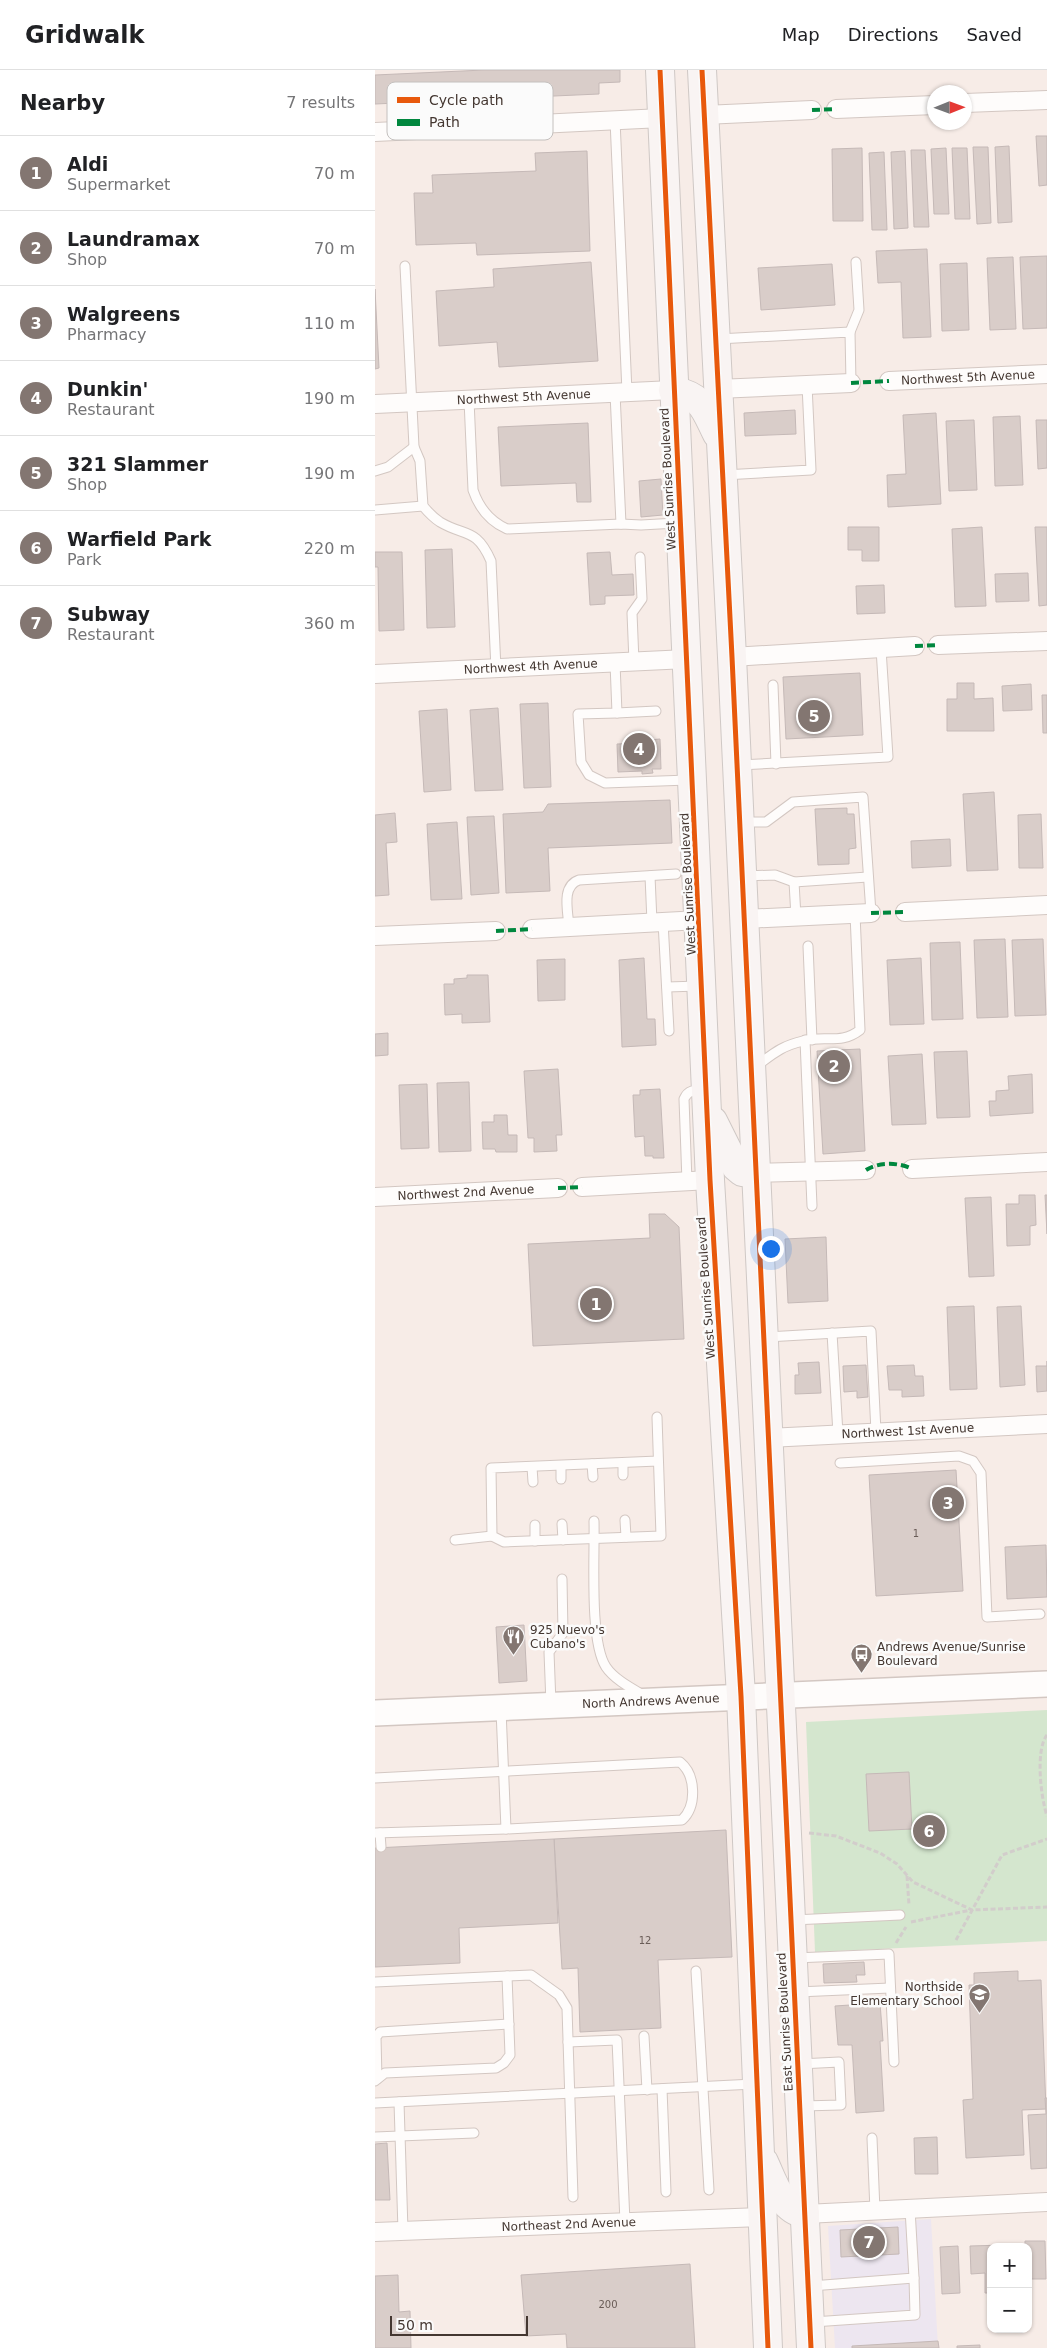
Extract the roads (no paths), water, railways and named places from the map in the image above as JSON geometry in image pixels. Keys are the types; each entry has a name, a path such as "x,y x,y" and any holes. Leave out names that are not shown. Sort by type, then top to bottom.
{"main road":[{"name":"West Sunrise Boulevard","path":"660,70 673,390 707,1099 698,1181 741,1696"},
{"path":"702,70 721,475 732,657 780,1695"},
{"path":"673,390 693,396 704,407 720,440"},
{"path":"707,1099 736,1168 742,1172 755,1173"},
{"name":"North Andrews Avenue","path":"375,1713 1047,1684"},
{"name":"East Sunrise Boulevard","path":"780,1695 811,2335"},
{"path":"741,1696 761,2217 768,2348"},
{"path":"759,2151 781,2198 792,2210 805,2214"},
{"path":"761,2217 778,2218 793,2230 808,2277"}],"street":[{"path":"972,103 1047,100"},
{"path":"836,109 927,105"},
{"path":"704,115 812,110"},
{"path":"553,123 662,118"},
{"name":"Northwest 5th Avenue","path":"889,382 1047,374"},
{"path":"717,389 851,383"},
{"name":"Northwest 5th Avenue","path":"375,404 673,390"},
{"path":"938,646 1047,641"},
{"path":"732,657 915,646"},
{"name":"Northwest 4th Avenue","path":"375,674 687,659"},
{"path":"905,912 1047,905"},
{"path":"744,919 863,914"},
{"path":"532,929 699,920"},
{"path":"375,936 496,931"},
{"path":"912,1168 1047,1162"},
{"path":"755,1173 866,1170"},
{"path":"582,1187 698,1181"},
{"name":"Northwest 2nd Avenue","path":"375,1197 558,1188"},
{"name":"Northwest 1st Avenue","path":"768,1438 1047,1424"},
{"path":"805,2214 1047,2202"},
{"name":"Northeast 2nd Avenue","path":"375,2232 761,2217"}],"lane":[{"path":"615,120 621,392 621,524"},
{"path":"851,383 850,332 859,310 856,262"},
{"path":"405,266 414,447 420,461 423,506 442,523 470,533 489,555 493,575 497,668"},
{"path":"715,339 850,332"},
{"path":"721,475 811,470 807,385"},
{"path":"469,400 473,490 477,502 495,524 507,529 680,523"},
{"path":"375,471 389,467 414,447"},
{"path":"375,510 423,506"},
{"path":"634,662 632,613 642,598 640,557"},
{"path":"737,765 888,757 881,649"},
{"path":"615,663 617,713"},
{"path":"773,685 776,764"},
{"path":"656,711 578,714 581,762 589,776 605,783 693,780"},
{"path":"739,822 766,822 793,802 863,797 868,877 863,914 860,1030 850,1038 809,1040 778,1048 751,1070"},
{"path":"569,927 567,889 572,882 676,874"},
{"path":"742,876 775,875 794,882 868,877"},
{"path":"650,876 667,987 669,1031"},
{"path":"794,882 796,917"},
{"path":"807,946 812,1206"},
{"path":"667,987 702,986"},
{"path":"763,1337 871,1331 876,1432"},
{"path":"832,1333 838,1434"},
{"path":"455,1540 492,1536 505,1542 661,1536 657,1417"},
{"path":"840,1464 959,1456 973,1461 981,1472 987,1617 1040,1614"},
{"path":"492,1536 491,1468 658,1461"},
{"path":"623,1463 623,1475"},
{"path":"592,1464 593,1476"},
{"path":"561,1466 561,1479"},
{"path":"532,1467 533,1482"},
{"path":"625,1520 626,1537"},
{"path":"594,1521 596,1640 606,1667 625,1684 651,1700"},
{"path":"563,1524 563,1540"},
{"path":"535,1525 535,1541"},
{"path":"551,1705 549,1652 563,1633 562,1579"},
{"path":"501,1707 506,1829"},
{"path":"375,1778 680,1762 691,1775 692,1805 689,1814 682,1820 377,1833 381,1847"},
{"path":"791,1920 900,1915"},
{"path":"792,1958 889,1954 889,1988 894,2062"},
{"path":"696,1971 701,2087 705,2102 709,2190"},
{"path":"375,1982 531,1975 559,1995 567,2008 573,2197"},
{"path":"376,2080 385,2073 496,2068 504,2063 510,2055 507,1976"},
{"path":"794,1992 889,1988"},
{"path":"376,2080 376,2038 380,2032 387,2030 509,2024"},
{"path":"644,2036 647,2090"},
{"path":"569,2042 617,2040 625,2222"},
{"path":"797,2064 839,2062 841,2105 799,2107"},
{"path":"375,2103 756,2084"},
{"path":"662,2089 666,2192"},
{"path":"399,2102 403,2231"},
{"path":"375,2136 474,2133"},
{"path":"872,2138 875,2211"},
{"path":"811,2335 915,2315 910,2209"},
{"path":"808,2277 914,2278"}],"place":[{"name":"321 Slammer","path":"814,716"},
{"name":"Dunkin'","path":"639,749"},
{"name":"Laundramax","path":"834,1066"},
{"name":"Aldi","path":"596,1304"},
{"name":"Walgreens","path":"948,1503"},
{"name":"925 Nuevo's Cubano's","path":"514,1656"},
{"name":"Andrews Avenue/Sunrise Boulevard","path":"861,1673"},
{"name":"Warfield Park","path":"929,1831"},
{"name":"Northside Elementary School","path":"979,2013"},
{"name":"Subway","path":"869,2242"}]}
